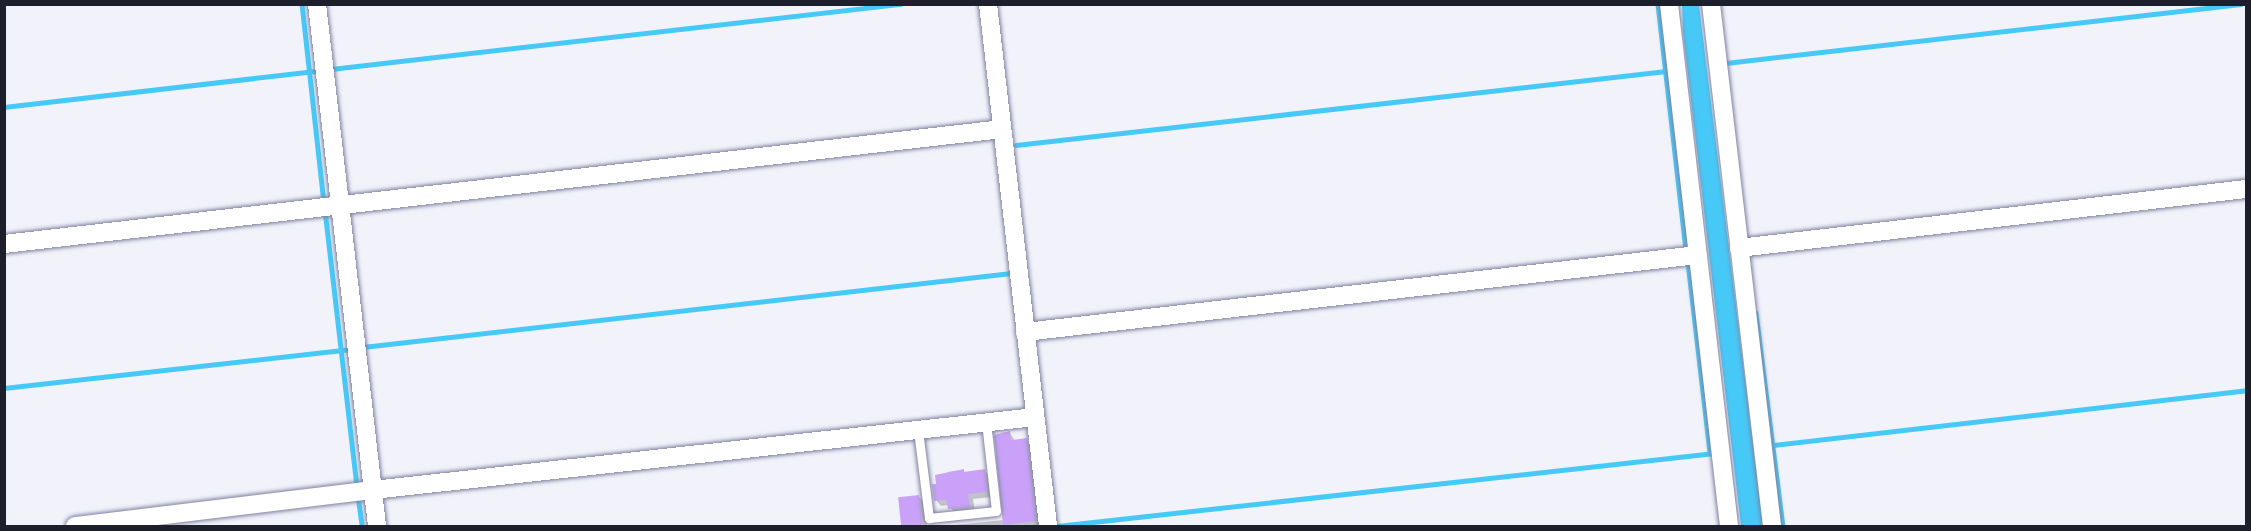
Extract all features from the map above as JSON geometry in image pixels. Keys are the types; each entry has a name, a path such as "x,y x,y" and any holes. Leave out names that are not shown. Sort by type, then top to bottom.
{"street":[{"path":"317,4 330,206 363,492 377,526"},
{"path":"988,4 1048,526"},
{"path":"1669,4 1729,526"},
{"path":"1711,4 1772,526"},
{"path":"4,244 1002,129"},
{"path":"1739,248 2247,189"},
{"path":"1025,332 1698,255"},
{"path":"75,526 1035,417"}],"lane":[{"path":"918,430 929,518 996,511 986,422"}],"water":[{"path":"1682,5 1699,5 1763,526 1741,526 1683,32"}],"building":[{"path":"1010,431 1011,440 1027,438 1036,521 1003,525 994,435"},
{"path":"964,469 964,472 985,469 987,492 968,494 970,507 948,509 946,500 934,501 932,484 936,484 935,475"},
{"path":"919,495 922,526 901,526 898,497"}],"waterway":[{"path":"302,4 324,202"},
{"path":"331,69 900,4"},
{"path":"1658,4 1686,250"},
{"path":"1726,63 2241,4"},
{"path":"4,107 317,71"},
{"path":"1016,145 1666,71"},
{"path":"325,210 357,488"},
{"path":"1688,262 1710,453"},
{"path":"363,347 1011,273"},
{"path":"1756,313 1783,526"},
{"path":"4,388 349,349"},
{"path":"1774,445 2246,390"},
{"path":"1057,526 1714,453"},
{"path":"358,496 362,526"}]}
